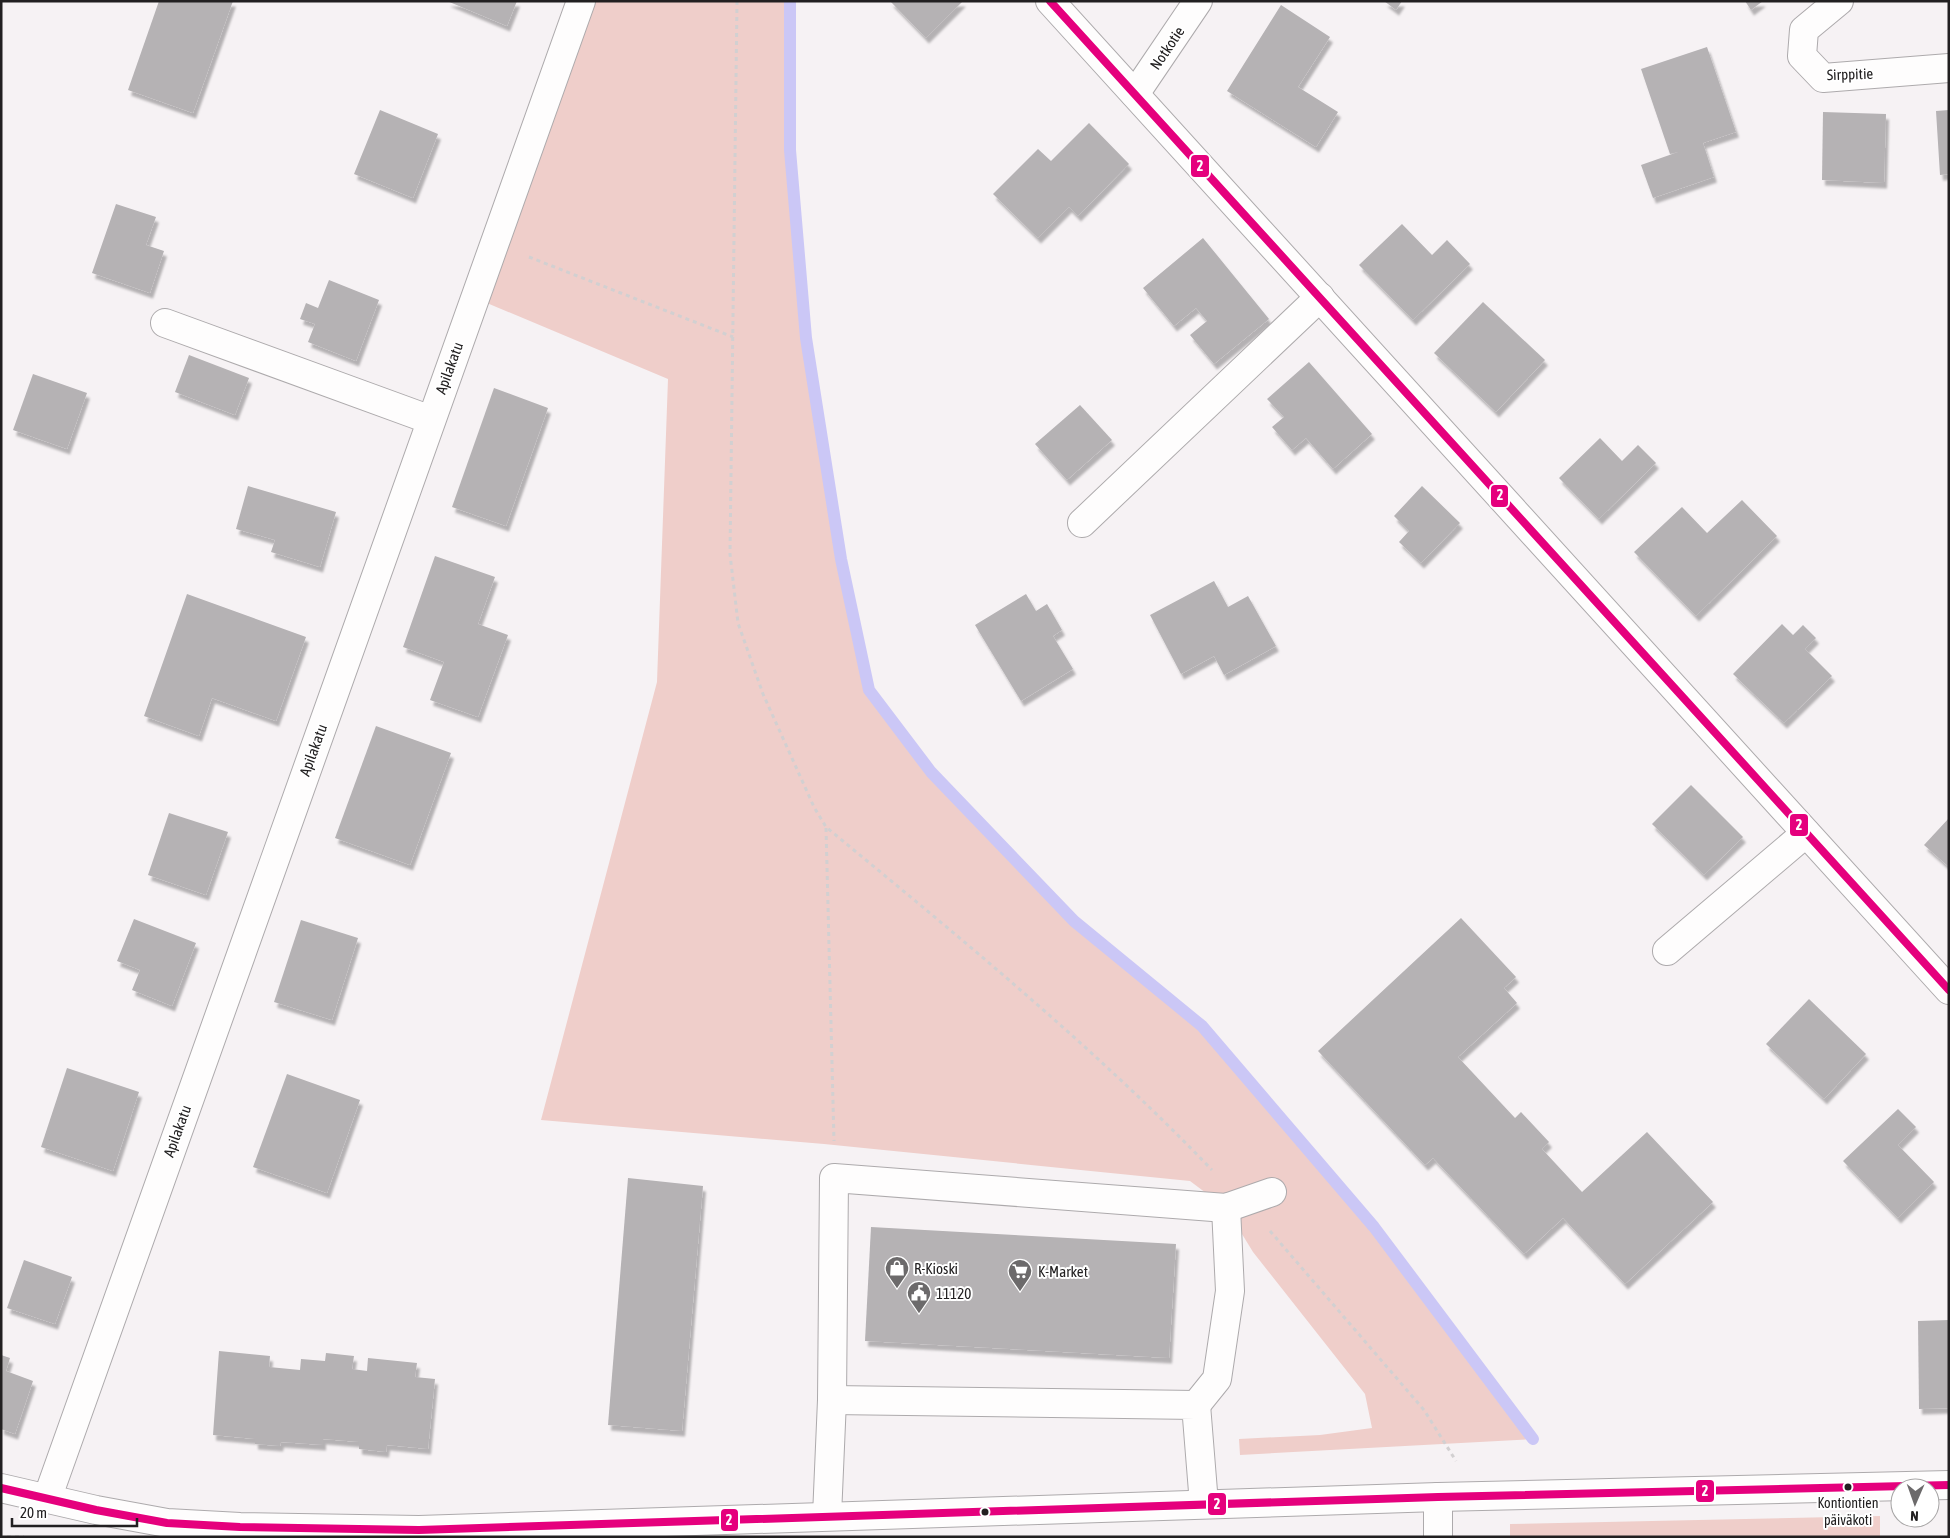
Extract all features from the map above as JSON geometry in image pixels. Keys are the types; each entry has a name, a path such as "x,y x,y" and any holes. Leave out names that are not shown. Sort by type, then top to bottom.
{"street":[{"name":"Apilakatu","path":"47,1499 581,1"},
{"path":"1050,1 1806,833 1946,982"},
{"name":"Notkotie","path":"1135,94 1198,1"},
{"name":"Sirppitie","path":"1840,1 1804,30 1802,56 1823,78 1949,68"},
{"path":"1082,522 1320,297"},
{"path":"165,323 431,420"},
{"path":"1667,951 1806,833"},
{"path":"828,1516 832,1400 834,1178 1235,1205 1272,1192"},
{"path":"1204,1504 1196,1404 1217,1379 1230,1292 1235,1205"},
{"path":"832,1400 1196,1404"},
{"path":"1,1488 96,1510 167,1523 240,1527 419,1530 1438,1497 1949,1485"},
{"path":"1438,1497 1438,1537"}],"path":[{"path":"737,1 730,554 738,623 763,694 814,807 826,827 1057,1022 1172,1128 1235,1205 1424,1410 1457,1464"},
{"path":"494,244 733,337"},
{"path":"826,827 834,1178"},
{"path":"7,1537 24,1537"}],"shaded area":[{"path":"581,1 790,1 790,150 806,338 841,559 869,690 931,772 1074,921 1202,1026 1374,1227 1533,1439 1240,1455 1239,1439 1320,1435 1372,1428 1365,1394 1253,1252 1226,1208 1190,1181 824,1144 541,1120 657,682 668,379 475,298"},
{"path":"1880,1516 1880,1537 1510,1537 1510,1524"}],"building":[{"path":"159,1 233,1 193,113 128,90"},
{"path":"447,1 517,1 507,26"},
{"path":"890,1 963,1 926,38"},
{"path":"1384,1 1402,1 1396,10"},
{"path":"1745,1 1763,1 1751,10"},
{"path":"1281,5 1330,37 1298,87 1338,112 1316,147 1227,91"},
{"path":"1707,47 1736,132 1703,143 1714,177 1653,198 1641,165 1678,152 1670,154 1641,69"},
{"path":"380,110 438,134 413,198 354,174"},
{"path":"1949,110 1949,174 1940,175 1936,111"},
{"path":"1823,112 1886,114 1884,183 1822,180"},
{"path":"1089,123 1129,164 1078,216 1069,207 1038,238 993,194 1038,149 1051,161"},
{"path":"116,204 156,217 146,245 164,251 150,293 92,273"},
{"path":"1402,224 1432,255 1447,240 1470,264 1413,320 1359,265"},
{"path":"1203,238 1269,319 1214,364 1190,335 1207,321 1196,308 1174,326 1143,288"},
{"path":"329,280 379,300 356,361 308,342 315,324 300,319 306,303 318,308"},
{"path":"1483,302 1545,360 1496,412 1434,353"},
{"path":"189,355 249,378 235,415 175,392"},
{"path":"1309,362 1372,434 1333,469 1306,438 1292,450 1272,427 1284,417 1267,399"},
{"path":"33,374 87,393 67,449 13,430"},
{"path":"494,388 548,408 506,526 452,507"},
{"path":"1080,405 1112,440 1067,480 1035,444"},
{"path":"1600,438 1622,461 1638,445 1656,463 1599,519 1559,478"},
{"path":"248,486 336,512 320,567 271,552 275,540 236,529"},
{"path":"1422,486 1460,523 1421,563 1399,542 1409,531 1394,516"},
{"path":"1742,500 1777,536 1696,616 1634,552 1682,507 1707,533"},
{"path":"435,556 495,577 478,624 508,635 478,717 430,700 444,662 403,647"},
{"path":"1214,581 1228,607 1248,596 1276,646 1224,675 1214,656 1181,674 1150,615"},
{"path":"187,594 306,637 276,721 212,698 199,736 144,716"},
{"path":"1026,594 1036,611 1047,604 1062,630 1053,636 1073,669 1021,701 975,625"},
{"path":"1782,624 1793,635 1803,625 1816,638 1805,649 1832,676 1784,723 1733,674"},
{"path":"376,726 451,753 410,865 335,838"},
{"path":"1691,785 1743,837 1704,875 1652,824"},
{"path":"169,813 228,832 206,895 148,875"},
{"path":"1949,818 1949,867 1924,845"},
{"path":"1461,918 1516,977 1504,988 1517,1003 1458,1057 1515,1118 1521,1112 1549,1142 1542,1149 1582,1192 1647,1132 1713,1202 1625,1284 1563,1218 1524,1254 1433,1158 1425,1165 1318,1051"},
{"path":"134,919 196,943 172,1006 132,990 140,970 117,961"},
{"path":"301,920 358,938 332,1020 274,1002"},
{"path":"1809,999 1866,1054 1824,1099 1766,1044"},
{"path":"67,1068 139,1092 113,1171 41,1147"},
{"path":"287,1074 360,1100 327,1193 253,1167"},
{"path":"1898,1109 1916,1127 1898,1145 1934,1182 1898,1218 1843,1161"},
{"path":"628,1178 703,1186 682,1431 608,1425"},
{"name":"K-Market","path":"871,1227 1176,1244 1169,1358 865,1341"},
{"path":"24,1260 72,1277 55,1324 7,1308"},
{"path":"1949,1320 1949,1408 1919,1409 1918,1321"},
{"path":"219,1351 270,1356 269,1367 300,1370 301,1359 325,1361 326,1353 354,1356 352,1369 367,1371 368,1358 417,1363 415,1377 435,1379 428,1449 387,1445 386,1452 359,1449 359,1442 323,1439 323,1445 281,1442 280,1446 255,1444 255,1439 213,1435"},
{"path":"1,1355 10,1358 6,1371 33,1381 15,1434 1,1429"}],"waterway":[{"path":"790,1 790,150 806,338 841,559 869,690 931,772 1074,921 1202,1026 1374,1227 1533,1439"}],"transit line":[{"name":"2","path":"1050,1 1949,990"},
{"name":"2","path":"1,1488 96,1510 167,1523 240,1527 419,1530 1438,1497 1949,1485"}],"place":[{"name":"R-Kioski","path":"897,1289"},
{"name":"K-Market","path":"1020,1292"},
{"name":"11120","path":"919,1314"},
{"name":"Kontiontien päiväkoti","path":"1848,1487"}]}
